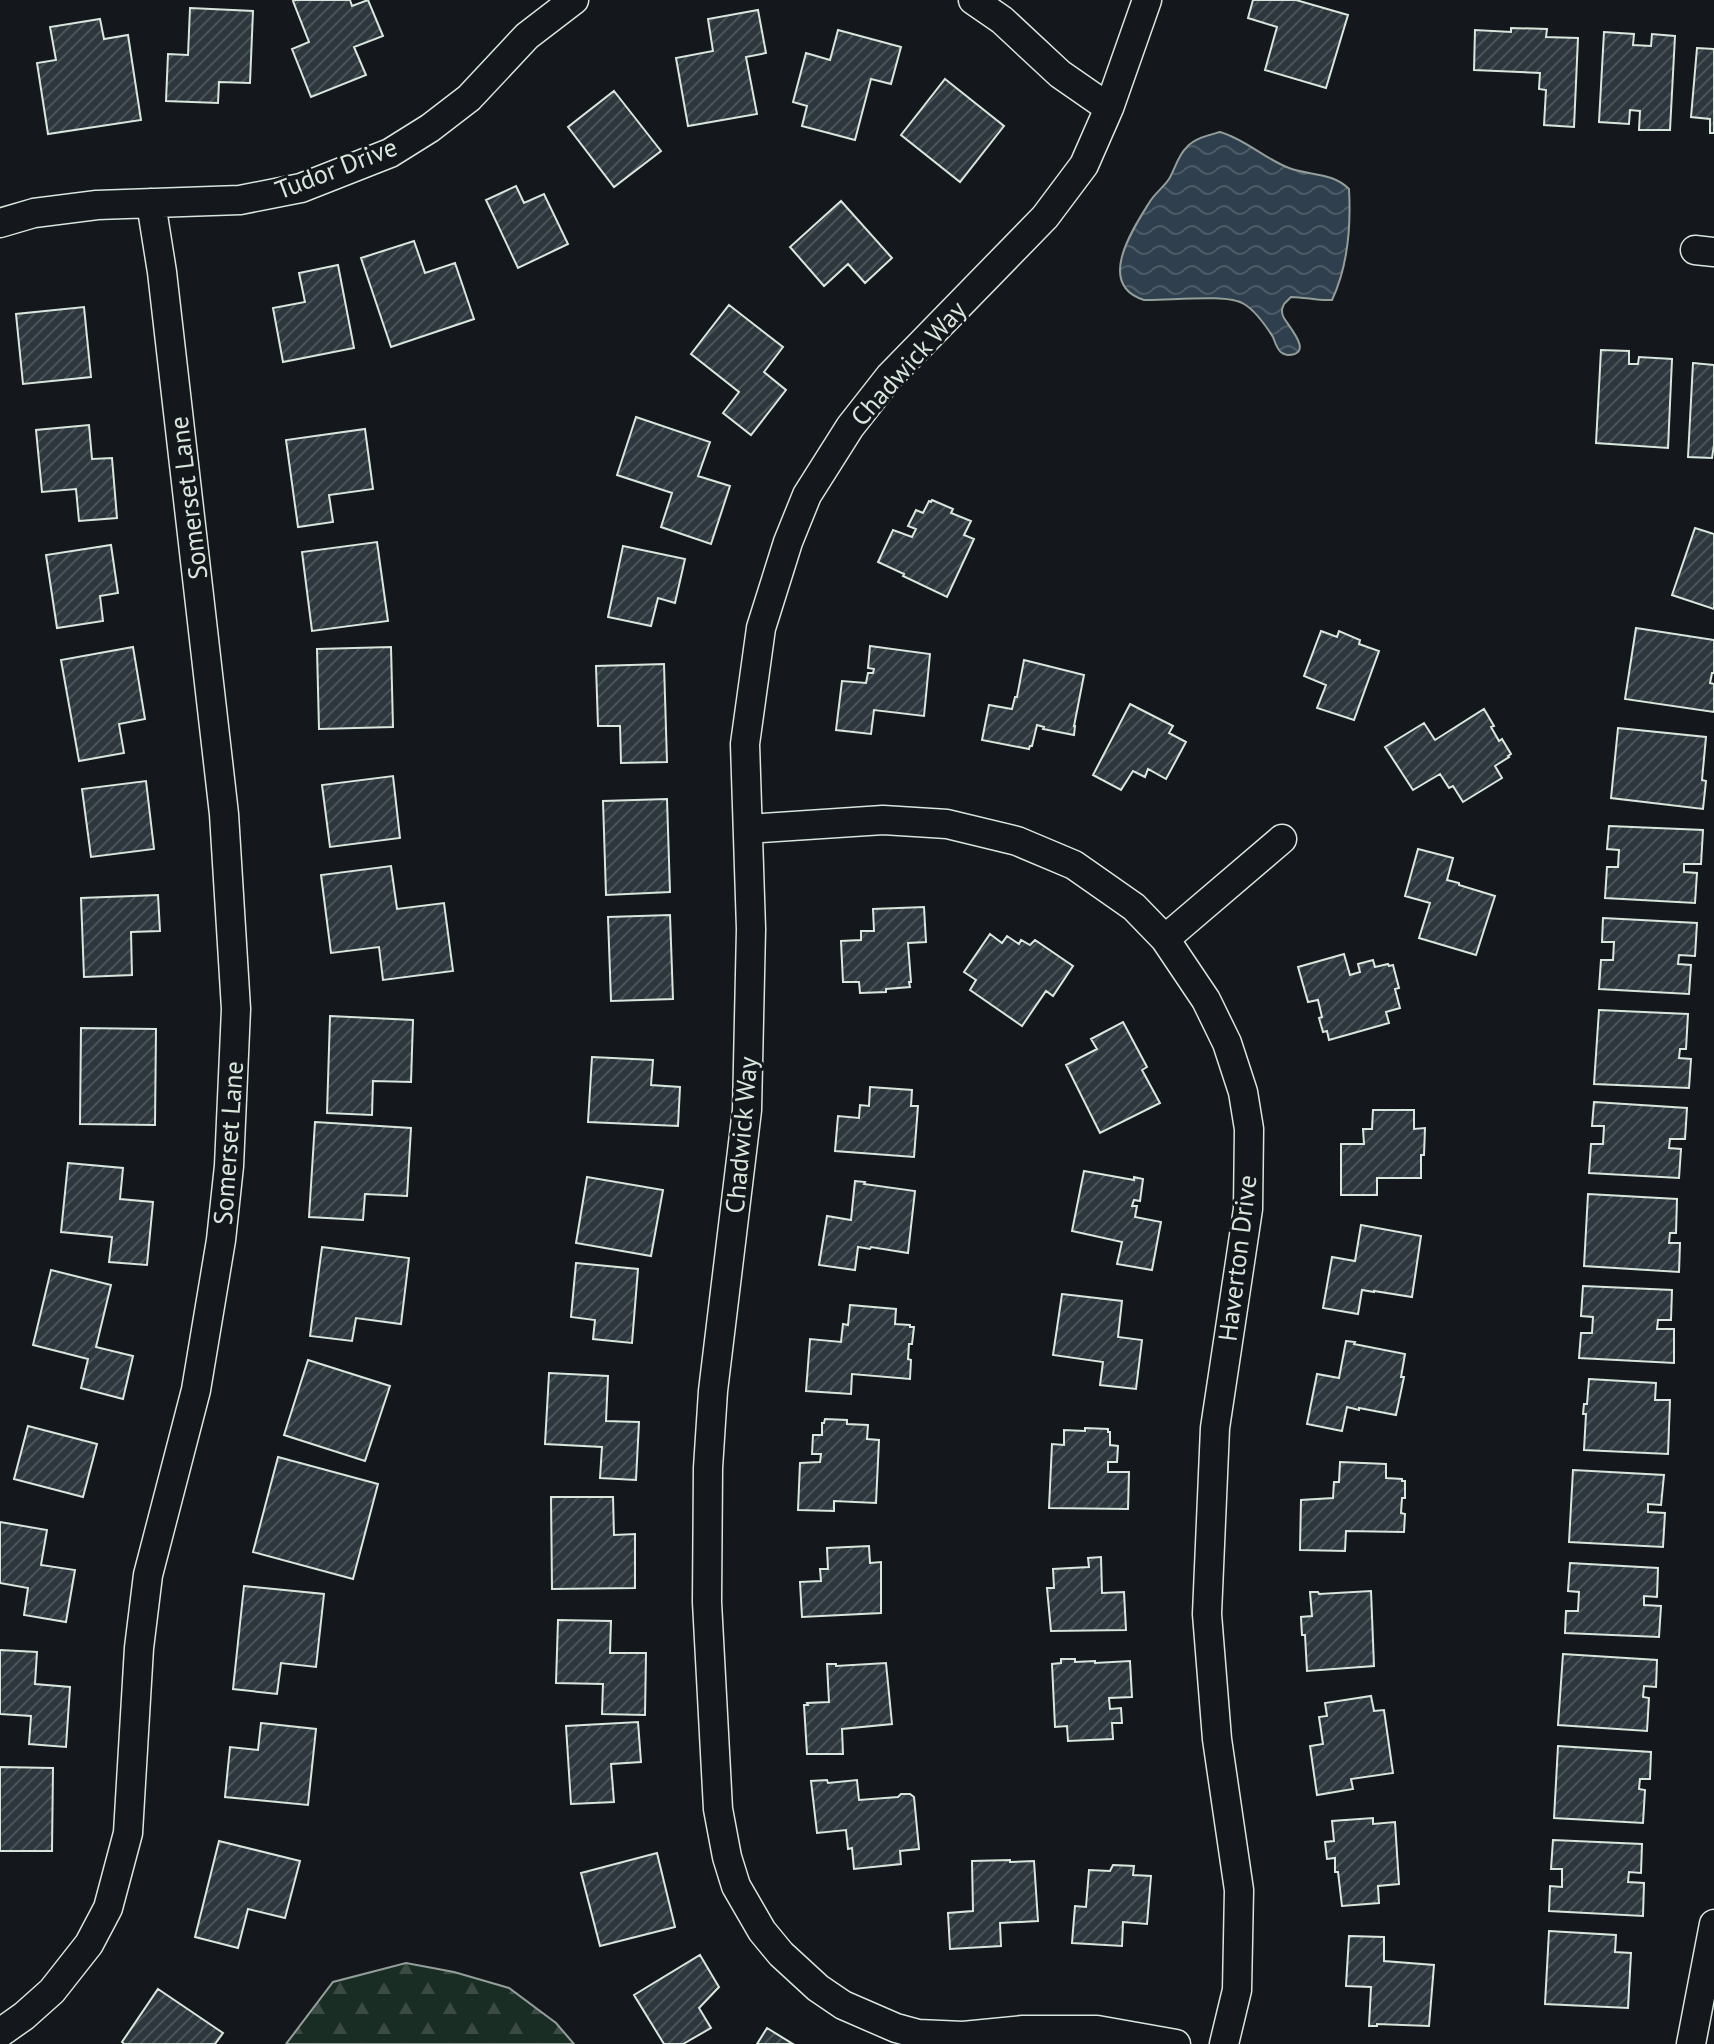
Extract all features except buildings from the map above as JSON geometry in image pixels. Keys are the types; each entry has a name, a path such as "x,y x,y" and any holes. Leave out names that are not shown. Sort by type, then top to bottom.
{"street":[{"name":"Tudor Drive","path":"0,223 34,213 81,207 240,200 301,188 390,153 430,128 469,98 527,36 574,0"},
{"path":"973,0 1002,20 1060,74 1109,108"},
{"name":"Chadwick Way","path":"1147,0 1109,108 1084,165 1045,217 890,376 850,427 807,495 788,542 761,628 745,744 751,929 747,1110 713,1391 707,1602 718,1809 727,1857 736,1886 762,1931 781,1954 818,1988 843,2005 918,2034 963,2036 1023,2030 1097,2030 1176,2044"},
{"name":"Somerset Lane","path":"0,2033 52,1991 89,1944 108,1908 128,1833 139,1648 148,1575 196,1390 221,1240 229,1166 236,1009 224,814 162,272 151,203"},
{"name":"Haverton Drive","path":"748,829 883,820 947,824 1017,841 1074,865 1134,907 1165,939 1206,1000 1227,1043 1243,1092 1249,1129 1248,1209 1215,1428 1207,1614 1217,1739 1239,1890 1237,1990 1224,2044"},
{"path":"1165,939 1282,839"},
{"path":"1691,2044 1714,1924"}],"green space":[{"path":"406,1963 454,1972 509,1988 556,2023 574,2044 286,2044 333,1982"}],"water":[{"path":"1220,132 1280,164 1328,177 1349,189 1347,245 1342,273 1332,300 1291,297 1282,308 1283,316 1300,344 1296,353 1287,355 1280,352 1264,324 1244,304 1211,298 1144,300 1130,293 1122,282 1122,256 1134,227 1151,200 1169,179 1190,144"}]}
